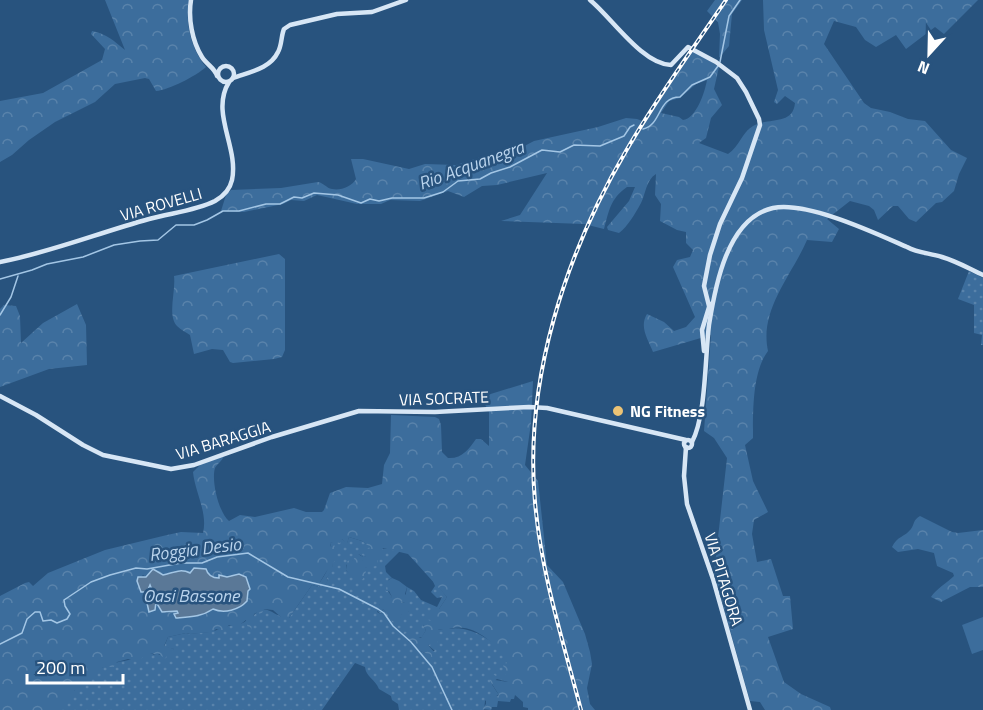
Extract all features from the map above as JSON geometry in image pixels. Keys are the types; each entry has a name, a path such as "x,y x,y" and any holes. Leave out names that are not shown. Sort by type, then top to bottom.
{"street":[{"path":"191,0 192,32 201,56 214,69 219,78"},
{"path":"219,78 231,80 264,66 274,59 286,26 337,14 372,12 406,0"},
{"path":"590,0 628,38 655,60 671,65 686,48 691,48 716,62 737,78 759,119 759,131 742,178 720,224 710,255 704,286 709,306"},
{"path":"208,64 216,67 228,66 244,74"},
{"path":"219,78 218,70 222,67"},
{"path":"231,80 233,70"},
{"name":"VIA ROVELLI","path":"219,78 224,92"},
{"name":"VIA ROVELLI","path":"0,262 53,251 219,198 228,190 233,172 222,111 224,92 231,80"},
{"path":"714,296 725,257 738,235 757,215 775,207 798,208 854,224 917,252 948,259 983,275"},
{"name":"VIA PITAGORA","path":"714,296 709,306 706,330 700,414 698,425 688,444 684,476 687,504 713,579 750,710"},
{"name":"VIA PITAGORA","path":"706,330 714,296"},
{"name":"VIA BARAGGIA","path":"0,396 103,455 171,469 194,465 359,411"},
{"name":"VIA SOCRATE","path":"359,411 547,408 676,439 688,444"}],"green space":[{"path":"105,0 189,0 190,35 196,52 206,67 182,82 156,91 149,79 145,78 115,84 95,102 55,122 0,162 0,101 43,93 102,60 105,49 91,34 92,31 106,36 125,50"},
{"path":"715,0 742,0 732,14 729,46 719,58 718,22 707,11"},
{"path":"763,0 978,0 944,34 935,27 906,49 896,35 876,47 865,40 856,27 834,21 824,44 864,103 871,108 908,119 925,121 951,150 967,158 954,191 942,202 936,203 916,222 909,219 898,206 893,206 878,220 874,210 869,206 850,201 827,219 839,229 832,242 807,240 778,293 768,321 766,336 768,351 759,370 754,393 753,438 745,445 753,481 768,512 754,520 752,534 757,562 771,559 783,596 790,596 793,629 768,637 784,682 801,694 830,707 831,710 765,710 760,702 750,701 714,573 727,458 714,438 704,431 711,335 653,352 644,328 647,314 664,322 674,331 686,327 695,317 673,267 677,260 690,257 693,250 686,243 686,232 660,221 661,204 655,195 656,174 648,183 634,215 619,233 608,230 607,227 629,201 635,187 627,187 617,196 611,206 604,229 584,224 501,221 520,215 547,173 497,185 482,186 464,197 448,191 420,201 390,200 381,204 357,204 317,195 304,201 291,200 283,204 244,212 221,211 226,195 231,190 281,188 318,182 332,189 346,187 356,179 351,159 363,159 409,169 425,164 456,165 487,155 511,153 534,141 598,127 626,118 645,122 693,50 719,67 714,89 722,105 711,118 706,138 699,143 728,154 753,126 785,118 793,110 795,103 785,96 777,104 774,102 778,90 764,30","holes":["707,80 702,98 696,110 688,118 683,120 661,113 669,101 680,98 696,84"]},
{"path":"279,254 285,259 285,350 282,357 233,363 223,350 212,349 194,354 190,335 174,321 172,310 174,276"},
{"path":"969,271 983,278 983,345 981,345 982,335 974,333 974,305 958,299"},
{"path":"77,304 86,325 87,365 49,369 0,387 0,309 4,305 16,306 20,316 21,343 43,323"},
{"path":"533,381 531,423 525,465 538,481 547,565 563,582 585,634 592,664 587,688 590,704 595,710 528,710 523,707 523,702 515,695 510,702 498,701 497,707 492,707 491,710 482,709 486,704 486,697 490,697 491,693 499,695 490,681 491,673 496,676 495,680 508,682 504,678 506,673 503,665 507,663 497,648 475,631 449,629 449,635 443,634 443,630 438,629 437,643 428,645 435,653 431,651 433,660 427,660 427,654 416,649 413,642 405,640 404,634 411,632 415,638 421,638 426,630 423,625 426,619 433,622 431,613 433,608 439,609 447,597 408,554 383,548 382,551 376,551 377,564 365,568 366,574 362,580 353,577 346,570 347,561 353,560 356,556 363,561 363,557 357,552 366,557 363,550 371,548 362,541 349,537 347,544 342,539 340,543 330,543 331,547 334,545 339,553 334,555 336,559 332,565 334,569 326,578 328,580 326,584 321,582 328,569 320,582 319,587 312,585 289,618 282,618 273,610 264,609 261,615 258,612 254,614 251,630 248,629 246,620 237,627 229,625 223,631 216,629 213,632 186,633 168,637 164,646 174,649 171,656 167,655 165,659 159,654 158,656 151,653 146,660 143,657 138,662 128,659 117,662 113,668 108,666 102,668 101,672 97,672 80,690 75,690 71,698 59,710 0,710 0,596 25,583 29,582 33,586 48,573 105,550 181,532 203,533 203,510 193,472 201,464 224,456 215,468 214,481 219,504 229,521 240,515 255,517 294,508 306,512 322,512 330,493 346,487 368,488 382,484 384,465 390,453 391,415 439,419 442,452 448,458 461,455 476,439 481,439 489,446 489,412 481,397","holes":["206,569 207,573 214,578 239,574 246,577 248,591 245,604 223,612 213,609 189,617 176,618 177,611 166,613 155,601 149,583 141,592 137,581 143,575 146,577 159,572 163,575 174,571 190,573"]},
{"path":"920,516 952,532 983,530 983,587 970,587 941,602 931,597 954,576 953,573 937,566 934,553 918,549 898,552 892,547 896,541 909,532 915,520"},
{"path":"349,537 362,541 372,548 366,557 358,554 363,557 363,561 353,560 346,565 346,570 351,574 364,571 365,568 375,563 376,551 391,549 400,551 385,566 386,572 392,578 388,580 388,591 392,597 380,604 377,612 381,614 383,609 400,618 402,613 409,613 405,603 401,602 405,599 407,587 414,591 421,600 437,607 442,597 437,598 431,592 435,586 432,579 447,597 433,623 423,625 426,630 422,637 415,639 406,636 408,641 415,644 416,649 427,654 427,660 431,659 431,651 435,651 428,645 432,643 437,629 449,635 449,629 466,629 484,637 499,649 507,663 508,682 497,679 494,681 492,676 492,684 499,695 491,696 485,701 484,710 399,710 398,704 392,700 391,696 379,689 365,667 355,663 322,710 56,710 64,705 80,685 103,667 151,653 168,655 174,649 164,647 168,637 186,633 211,632 247,620 248,625 263,609 289,618 312,585 319,587 329,569 322,582 326,583 328,580 326,578 333,569 334,555 330,543 342,539 347,543"},
{"path":"392,578 407,587 405,594 408,599 401,602 407,601 410,605 408,606 409,613 402,614 399,623 392,620 383,609 381,614 376,610 380,604 378,600 383,599 384,595 388,598 392,597 386,588 387,581"},
{"path":"983,617 983,650 972,654 962,625"}],"water":[{"name":"Oasi Bassone","path":"194,568 206,569 209,575 215,578 219,578 219,575 227,577 239,574 246,577 250,589 247,601 231,610 213,609 191,617 176,618 174,614 178,613 177,611 162,612 156,602 155,610 149,612 147,603 150,596 154,595 150,585 147,592 141,592 138,577 146,577 153,569 163,575 180,571 190,573"}],"waterway":[{"name":"Rio Acquanegra","path":"720,62 729,16 740,0"},
{"name":"Rio Acquanegra","path":"643,129 654,122 667,101 680,97 692,85 710,77 718,66"},
{"name":"Rio Acquanegra","path":"0,279 47,264 83,257 114,245 158,240 176,225 194,225 223,211 239,211 266,204 280,204 294,197 302,198 314,193 338,195 361,203 370,199 379,201 392,198 424,198 443,192 458,181 480,179 510,167 542,150 560,152 574,145 600,146 624,136 634,125"},
{"path":"0,315 11,297 18,276"},
{"name":"Roggia Desio","path":"0,644 22,633 27,619 35,612 40,612 43,621 51,620 57,623 67,619 70,614 64,600 91,582 110,575 136,568 147,569 181,563 202,563 217,557 248,553 288,577 339,589 384,613 393,626 411,642 432,667 452,710"}],"railway":[{"path":"581,710 547,581 535,502 533,456 536,411 543,365 568,276 584,233 604,191 650,112 726,0"}],"place":[{"name":"NG Fitness","path":"618,411"}]}
